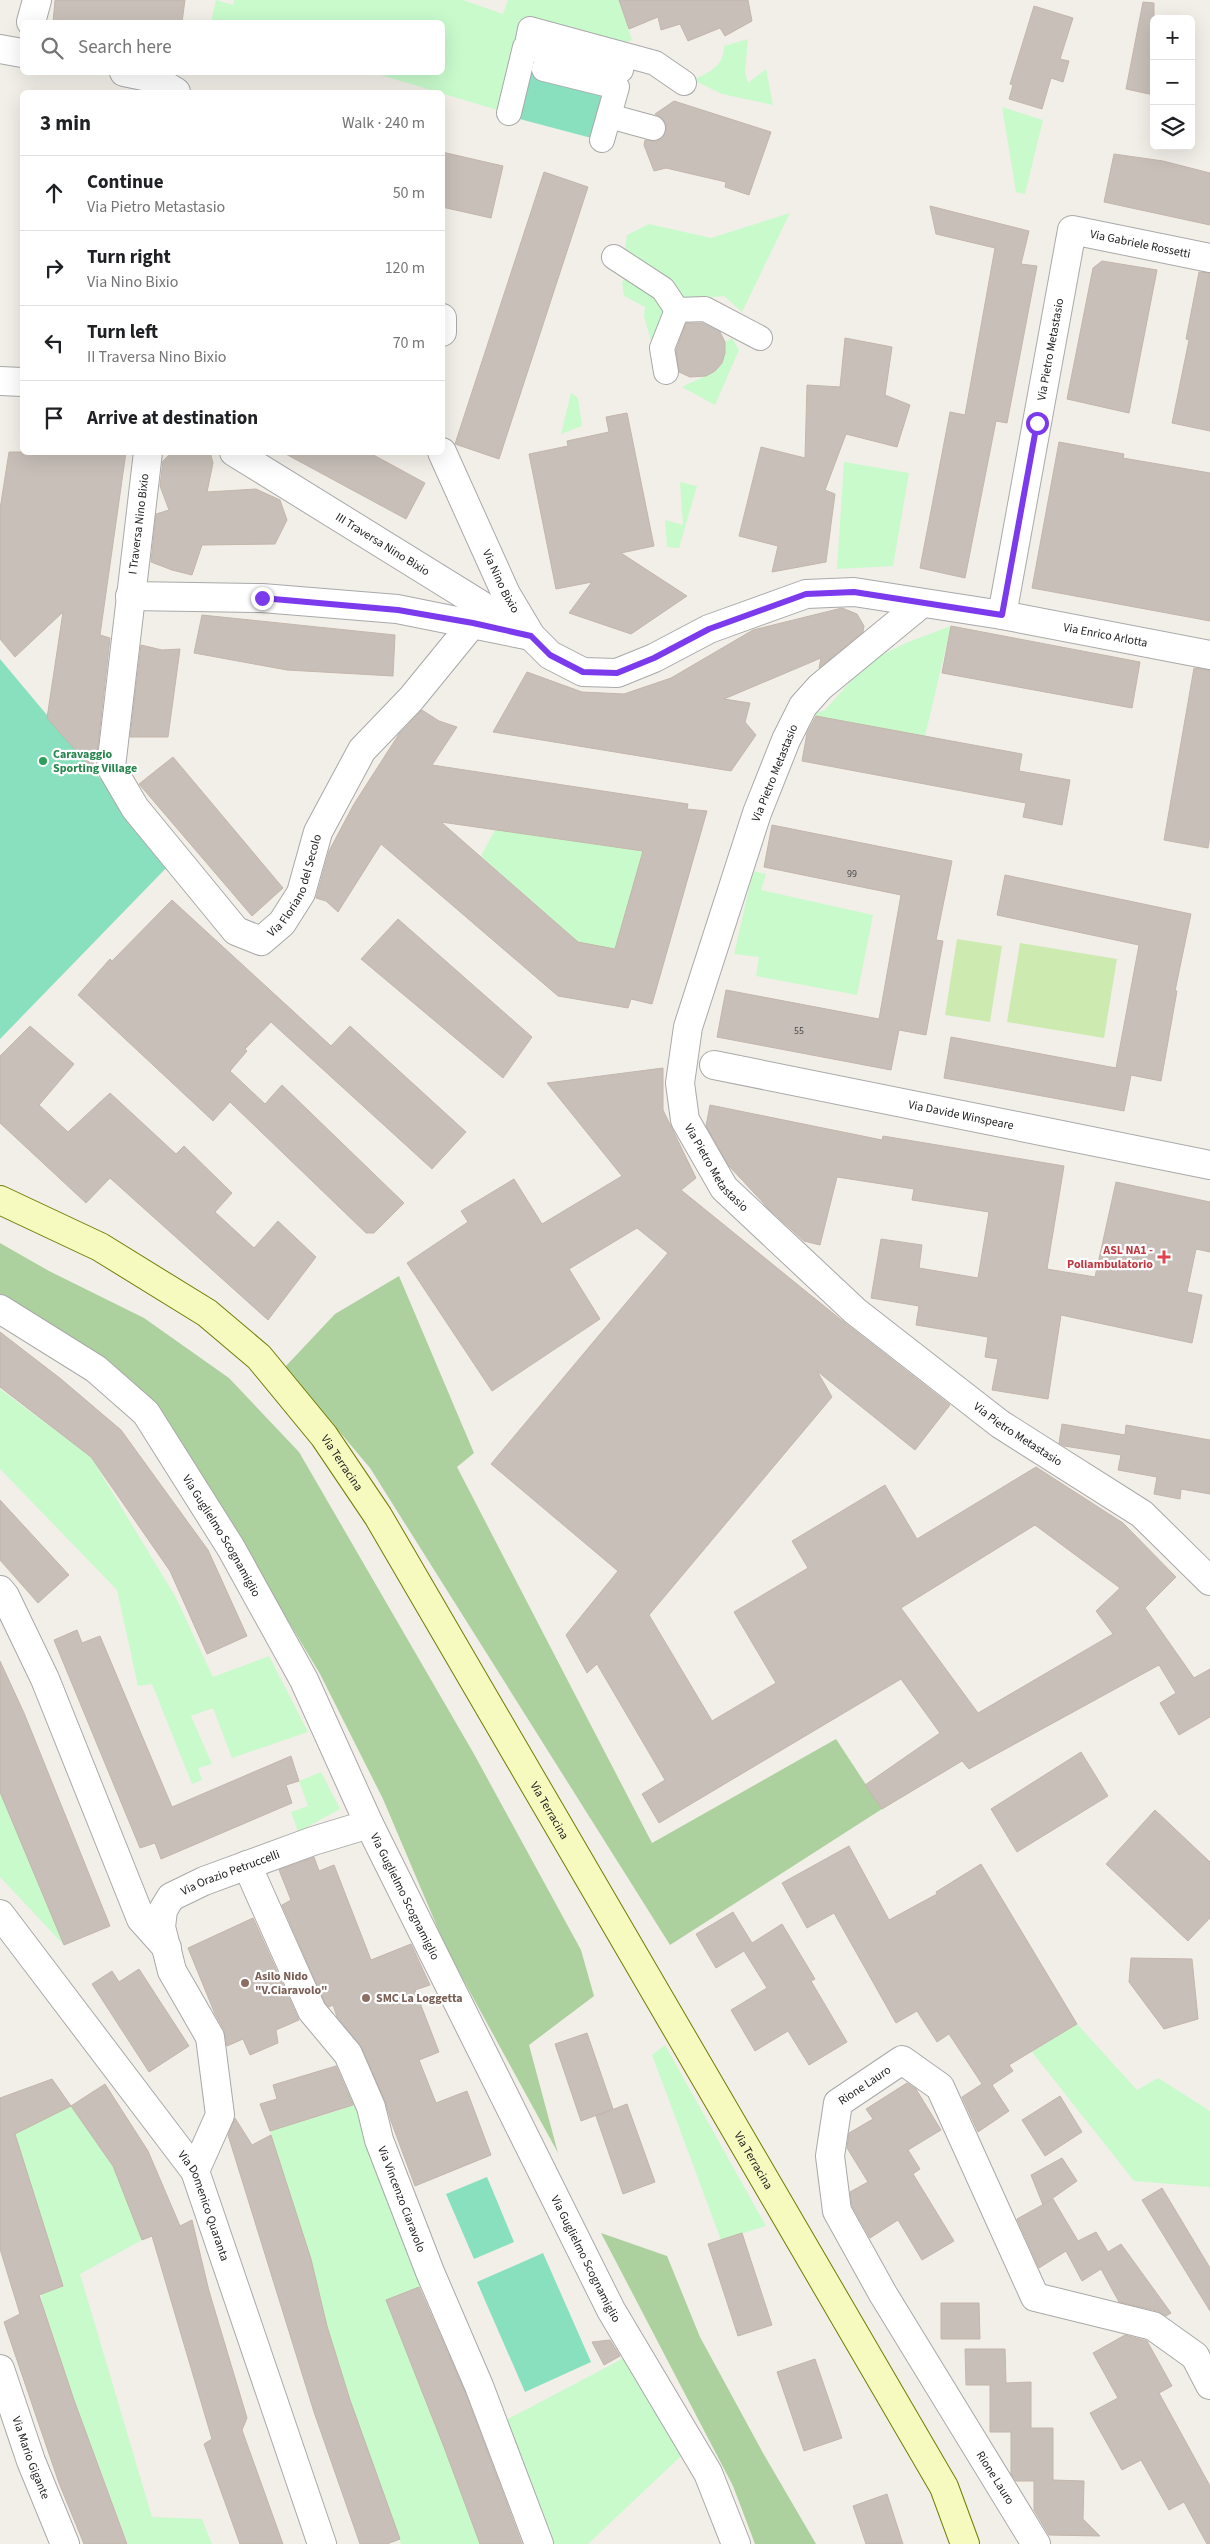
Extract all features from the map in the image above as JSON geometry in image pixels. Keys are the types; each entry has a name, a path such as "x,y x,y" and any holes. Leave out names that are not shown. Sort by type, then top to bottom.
{"main road":[{"name":"Via Terracina","path":"0,1200 100,1247 206,1314 259,1357 324,1436 378,1516 944,2487 965,2544"}],"street":[{"path":"32,20 37,0"},
{"path":"508,112 525,47 621,70 624,61 528,39 530,28 655,63 684,83"},
{"path":"0,49 20,53"},
{"path":"521,63 617,87 602,140"},
{"path":"138,75 153,78 173,90"},
{"path":"609,116 653,128"},
{"name":"Via Gabriele Rossetti","path":"1072,230 1210,258"},
{"name":"Via Pietro Metastasio","path":"1002,615 1072,230"},
{"path":"614,257 663,289 677,310"},
{"path":"677,310 705,309 760,338"},
{"path":"666,372 662,348 677,310"},
{"path":"0,381 20,382"},
{"name":"I Traversa Nino Bixio","path":"130,596 148,455"},
{"name":"III Traversa Nino Bixio","path":"239,455 531,636"},
{"name":"Via Nino Bixio","path":"443,455 506,594 531,636 550,655 583,672 617,673 654,658 709,629 806,594 854,592 920,604 1002,615"},
{"path":"130,596 272,599 398,610 473,623 531,636"},
{"name":"Via Floriano del Secolo","path":"130,596 112,766 135,808 236,931 261,941 282,923 301,893 318,832 362,750 411,699 473,623"},
{"name":"Via Pietro Metastasio","path":"920,604 820,687 804,706 786,740 757,813 688,1026 680,1083 685,1120 724,1188 855,1311 1000,1424 1142,1514 1210,1581"},
{"name":"Via Enrico Arlotta","path":"1002,615 1210,655"},
{"name":"Via Davide Winspeare","path":"714,1065 1210,1165"},
{"name":"Via Guglielmo Scognamiglio","path":"0,1309 96,1369 146,1413 231,1548 304,1680 369,1824 611,2310 708,2473 736,2544"},
{"path":"0,1590 5,1596 45,1679 141,1919 167,1948"},
{"name":"Via Orazio Petruccelli","path":"195,2171 220,2115 210,2037 172,1970 161,1927 163,1910 171,1897 247,1865 313,1841 369,1824"},
{"name":"Via Vincenzo Ciaravolo","path":"247,1865 312,2011 348,2054 370,2107 379,2140 479,2386 539,2544"},
{"name":"Via Domenico Quaranta","path":"0,1914 195,2171 322,2544"},
{"name":"Rione Lauro","path":"1036,2544 883,2294 837,2211 830,2156 838,2103 902,2060 940,2087 1036,2297 1152,2326 1195,2356 1210,2385"},
{"name":"Via Mario Gigante","path":"0,2369 31,2461 65,2544"}],"green space":[{"path":"216,0 233,5 234,0 463,0 503,14 508,0 619,0 632,40 623,44 570,26 546,37 504,112 445,94 445,90 431,90 381,75 445,75 445,20 211,20"},
{"path":"748,39 745,71 748,83 766,69 773,105 722,94 693,80 715,68 722,59 724,46"},
{"path":"525,66 611,89 599,140 512,117"},
{"path":"1002,107 1043,120 1025,194 1016,192"},
{"path":"790,213 742,312 724,296 682,300 624,256 627,235 649,224 711,238"},
{"path":"627,274 666,305 655,355 644,316 645,307 624,296 622,283"},
{"path":"732,338 739,350 715,405 682,387 706,376 718,366 725,352 725,342"},
{"path":"571,393 578,398 582,426 561,434"},
{"path":"844,462 909,473 893,566 837,569"},
{"path":"680,482 697,486 679,548 667,547 665,520 683,525"},
{"path":"951,626 925,736 810,715 825,710 868,662 906,643"},
{"name":"Caravaggio Sporting Village","path":"0,659 171,863 0,1039"},
{"path":"495,830 643,851 615,949 578,942 481,856"},
{"path":"753,871 766,874 761,890 873,915 857,995 756,976 759,957 734,954"},
{"path":"957,939 1002,946 990,1022 945,1015"},
{"path":"1020,943 1117,959 1104,1038 1007,1022"},
{"path":"0,1243 49,1271 144,1318 229,1378 299,1452 474,1754 581,1950 594,1996 529,2045 558,2153 447,1950 383,1799 320,1674 177,1435 90,1348 0,1298"},
{"path":"399,1276 474,1453 457,1467 652,1843 836,1739 882,1809 670,1945 370,1468 285,1367 335,1314"},
{"path":"0,1389 91,1457 175,1596 213,1677 269,1656 308,1732 232,1758 213,1708 191,1716 212,1764 198,1768 202,1780 192,1784 152,1684 138,1686 117,1590 0,1469"},
{"path":"321,1772 340,1809 298,1832 291,1812 308,1806 299,1781"},
{"path":"0,1792 64,1945 0,1877"},
{"path":"1077,2024 1137,2090 1158,2078 1210,2111 1210,2187 1134,2181 1032,2052"},
{"path":"665,2045 766,2226 721,2240 652,2055"},
{"path":"350,2088 424,2285 386,2300 480,2544 401,2544 350,2400 327,2326 310,2258 270,2131 343,2109 336,2092"},
{"path":"71,2106 113,2166 142,2240 80,2274 152,2517 202,2519 212,2544 128,2544 74,2400 42,2302 41,2294 63,2286 15,2134"},
{"path":"487,2177 514,2242 474,2259 446,2194"},
{"path":"601,2233 667,2256 700,2337 763,2453 816,2544 755,2544 733,2486"},
{"path":"543,2253 591,2362 525,2392 477,2282"},
{"path":"624,2358 681,2456 588,2544 554,2544 504,2421"}],"building":[{"path":"55,0 185,0 182,20 53,20"},
{"path":"619,0 748,0 752,21 725,36 720,28 688,41 680,24 661,30 658,17 629,29"},
{"path":"1143,2 1154,3 1154,15 1150,15 1150,94 1126,89"},
{"path":"1034,6 1073,18 1060,59 1069,61 1063,82 1051,78 1042,109 1009,99 1013,85 1010,84"},
{"path":"674,101 771,132 749,195 725,187 726,182 666,168 654,171 644,145 645,140 656,141 663,137 666,131 666,124 662,118 655,114"},
{"path":"445,153 503,166 491,218 445,208"},
{"path":"1114,154 1163,161 1210,173 1210,225 1104,202"},
{"path":"544,172 588,187 499,459 455,444"},
{"path":"930,206 1029,231 1021,264 1037,266 1007,423 996,421 965,578 920,568 950,412 965,415 995,248 936,234"},
{"path":"1102,261 1157,270 1129,413 1067,399 1093,268"},
{"path":"1199,272 1210,273 1210,431 1172,423 1189,340 1186,339"},
{"path":"686,323 702,323 720,332 725,342 725,353 722,363 715,371 706,376 690,377 679,372 676,350"},
{"path":"845,338 892,347 885,395 910,405 897,447 846,434 825,490 835,494 826,562 772,572 778,546 739,536 761,447 805,458 807,385 840,387"},
{"path":"627,413 654,546 621,553 687,596 631,634 569,613 592,582 556,589 529,454 568,446 567,441 609,432 606,417"},
{"path":"1059,442 1124,454 1123,458 1210,473 1210,621 1032,588"},
{"path":"9,452 20,452 20,455 126,455 100,635 110,638 97,754 91,768 47,718 63,612 15,657 0,639 0,509"},
{"path":"169,455 211,455 213,463 207,492 256,489 280,500 287,520 275,544 202,545 192,575 151,562 156,514 169,510 160,486 163,461"},
{"path":"288,455 374,455 425,483 406,519"},
{"path":"842,608 857,614 864,626 863,632 819,668 821,658 724,699 750,703 745,722 756,735 731,771 493,732 527,672 582,692 624,694 671,678 753,630"},
{"path":"202,615 395,635 393,676 287,670 194,653"},
{"path":"951,626 1140,662 1132,708 942,673"},
{"path":"141,645 162,650 180,649 168,737 130,737"},
{"path":"1194,668 1210,670 1210,836 1208,848 1164,840"},
{"path":"422,710 439,721 457,727 432,765 688,804 687,809 707,811 652,1004 631,999 628,1008 558,996 381,844 338,912 326,901 316,898 329,851 354,804 399,734","holes":["441,822 643,851 615,949 578,942"]},
{"path":"816,716 1022,754 1019,771 1070,780 1062,825 1023,817 1026,803 802,761 807,733"},
{"path":"173,757 283,888 252,916 139,784"},
{"path":"772,825 952,861 936,940 943,941 926,1035 899,1030 891,1070 717,1037 726,990 879,1019 901,895 764,867"},
{"path":"1005,875 1191,914 1175,991 1177,991 1161,1081 1131,1075 1124,1111 944,1078 951,1037 1116,1068 1139,945 997,915"},
{"path":"172,900 331,1046 350,1026 466,1132 432,1169 271,1022 245,1049 247,1051 230,1071 265,1104 282,1085 404,1203 374,1233 366,1233 230,1102 213,1121 78,995 110,959 112,961"},
{"path":"398,919 532,1037 503,1078 361,959"},
{"path":"30,1026 74,1064 39,1105 68,1132 110,1093 176,1154 184,1146 232,1193 215,1212 254,1248 278,1221 316,1257 268,1320 110,1178 86,1203 0,1123 0,1056"},
{"path":"663,1068 663,1110 696,1178 681,1190 845,1323 950,1405 915,1450 817,1371 832,1397 649,1615 712,1721 776,1683 734,1612 808,1568 792,1541 885,1485 917,1539 1036,1467 1123,1523 1176,1577 1145,1608 1194,1678 1210,1669 1210,1717 1179,1735 1160,1703 1176,1693 1159,1665 969,1769 962,1761 882,1809 865,1785 940,1733 901,1679 659,1823 642,1794 665,1780 597,1664 587,1673 566,1635 618,1571 491,1464 668,1253 637,1228 569,1269 600,1319 492,1391 407,1263 468,1222 461,1211 514,1179 542,1224 622,1176 547,1083","holes":["1035,1525 1120,1588 1096,1611 1113,1634 978,1713 901,1608"]},
{"path":"710,1105 882,1140 883,1136 1064,1166 1047,1269 1095,1277 1116,1182 1210,1202 1210,1252 1196,1249 1187,1292 1202,1295 1192,1343 1061,1315 1048,1399 992,1390 998,1359 985,1357 988,1337 916,1325 919,1306 871,1298 881,1239 922,1245 919,1268 978,1278 989,1212 912,1200 914,1189 837,1177 820,1245 804,1241 769,1209 729,1166 706,1126"},
{"path":"0,1332 61,1379 121,1430 208,1550 247,1636 207,1654 170,1571 91,1457 0,1387"},
{"path":"1062,1424 1125,1435 1126,1425 1210,1440 1210,1494 1181,1489 1180,1499 1154,1494 1157,1477 1118,1470 1121,1455 1064,1446 1059,1443"},
{"path":"0,1500 69,1575 38,1603 0,1560"},
{"path":"77,1630 82,1643 100,1636 172,1807 291,1756 299,1781 286,1785 292,1803 161,1859 155,1843 140,1848 54,1640"},
{"path":"0,1661 24,1713 110,1926 64,1945 0,1792"},
{"path":"1081,1752 1108,1796 1017,1852 991,1809"},
{"path":"1155,1810 1210,1862 1210,1918 1188,1941 1106,1864"},
{"path":"849,1846 889,1920 937,1894 936,1892 981,1864 1077,2024 1009,2065 1013,2071 992,2085 1009,2111 978,2132 962,2097 982,2084 949,2034 937,2042 917,2011 896,2023 834,1913 807,1928 782,1883"},
{"name":"SMC La Loggetta","path":"314,1857 319,1871 334,1865 371,1960 411,1944 430,1985 415,1990 439,2052 419,2060 436,2103 467,2091 491,2155 415,2186 385,2101 362,2048 337,2017 333,2005 329,2007 325,2003 282,1905 291,1900 279,1870"},
{"path":"733,1912 752,1943 782,1924 815,1979 811,1981 847,2042 809,2065 788,2031 755,2051 731,2010 767,1988 744,1951 716,1968 696,1934"},
{"name":"Asilo Nido \"V.Ciaravolo\"","path":"253,1918 299,2020 276,2030 278,2043 250,2055 243,2039 227,2046 224,2030 215,2014 188,1948"},
{"path":"1131,1958 1192,1959 1198,2019 1164,2029 1129,1982"},
{"path":"139,1969 189,2046 149,2072 92,1984 112,1971 119,1982"},
{"path":"587,2033 613,2109 581,2121 555,2044"},
{"path":"336,2066 353,2105 270,2131 260,2104 277,2099 273,2085"},
{"path":"52,2079 71,2106 15,2134 63,2286 39,2295 74,2400 127,2544 84,2544 59,2483 4,2322 20,2314 0,2249 0,2098"},
{"path":"907,2083 916,2089 941,2130 908,2150 920,2169 913,2174 954,2241 922,2260 898,2220 870,2238 852,2206 850,2192 868,2182 847,2148 849,2133 873,2119 866,2109"},
{"path":"105,2084 148,2151 180,2226 192,2220 209,2291 247,2418 242,2430 283,2544 240,2544 204,2444 212,2439 152,2236 142,2240 113,2166 71,2106"},
{"path":"1060,2096 1082,2132 1045,2156 1022,2120"},
{"path":"627,2104 655,2182 623,2194 596,2116"},
{"path":"235,2118 252,2145 271,2135 311,2259 327,2326 350,2400 400,2539 387,2544 360,2544 314,2412 228,2135"},
{"path":"1062,2158 1077,2181 1043,2205 1031,2175"},
{"path":"1162,2188 1210,2268 1210,2311 1142,2200"},
{"path":"1053,2199 1078,2241 1096,2232 1108,2252 1121,2244 1171,2313 1166,2316 1157,2311 1119,2302 1101,2269 1082,2281 1066,2251 1039,2268 1017,2219"},
{"path":"742,2233 772,2325 738,2336 708,2244"},
{"path":"419,2287 465,2392 522,2544 480,2544 386,2300"},
{"path":"941,2303 979,2303 980,2339 941,2339"},
{"path":"1125,2335 1147,2341 1172,2386 1159,2393 1210,2486 1210,2544 1207,2544 1184,2502 1169,2510 1141,2460 1122,2470 1090,2413 1118,2398 1093,2353"},
{"path":"610,2340 620,2356 604,2365 592,2342"},
{"path":"965,2349 1005,2349 1006,2383 1031,2382 1031,2428 1053,2428 1053,2480 1084,2481 1083,2519 1100,2536 1049,2535 1034,2510 1034,2481 1016,2481 1011,2474 1011,2432 990,2432 990,2385 966,2385"},
{"path":"815,2359 842,2438 804,2451 777,2372"},
{"path":"887,2494 903,2544 866,2544 853,2506"}],"place":[{"name":"Caravaggio Sporting Village","path":"43,761"},
{"name":"ASL NA1 - Poliambulatorio","path":"1164,1257"},
{"name":"Asilo Nido \"V.Ciaravolo\"","path":"245,1983"},
{"name":"SMC La Loggetta","path":"366,1998"}],"route":[{"path":"262,598 398,610 473,623 531,636 550,655 583,672 617,673 654,658 709,629 806,594 854,592 920,604 1002,615 1037,423"}]}
